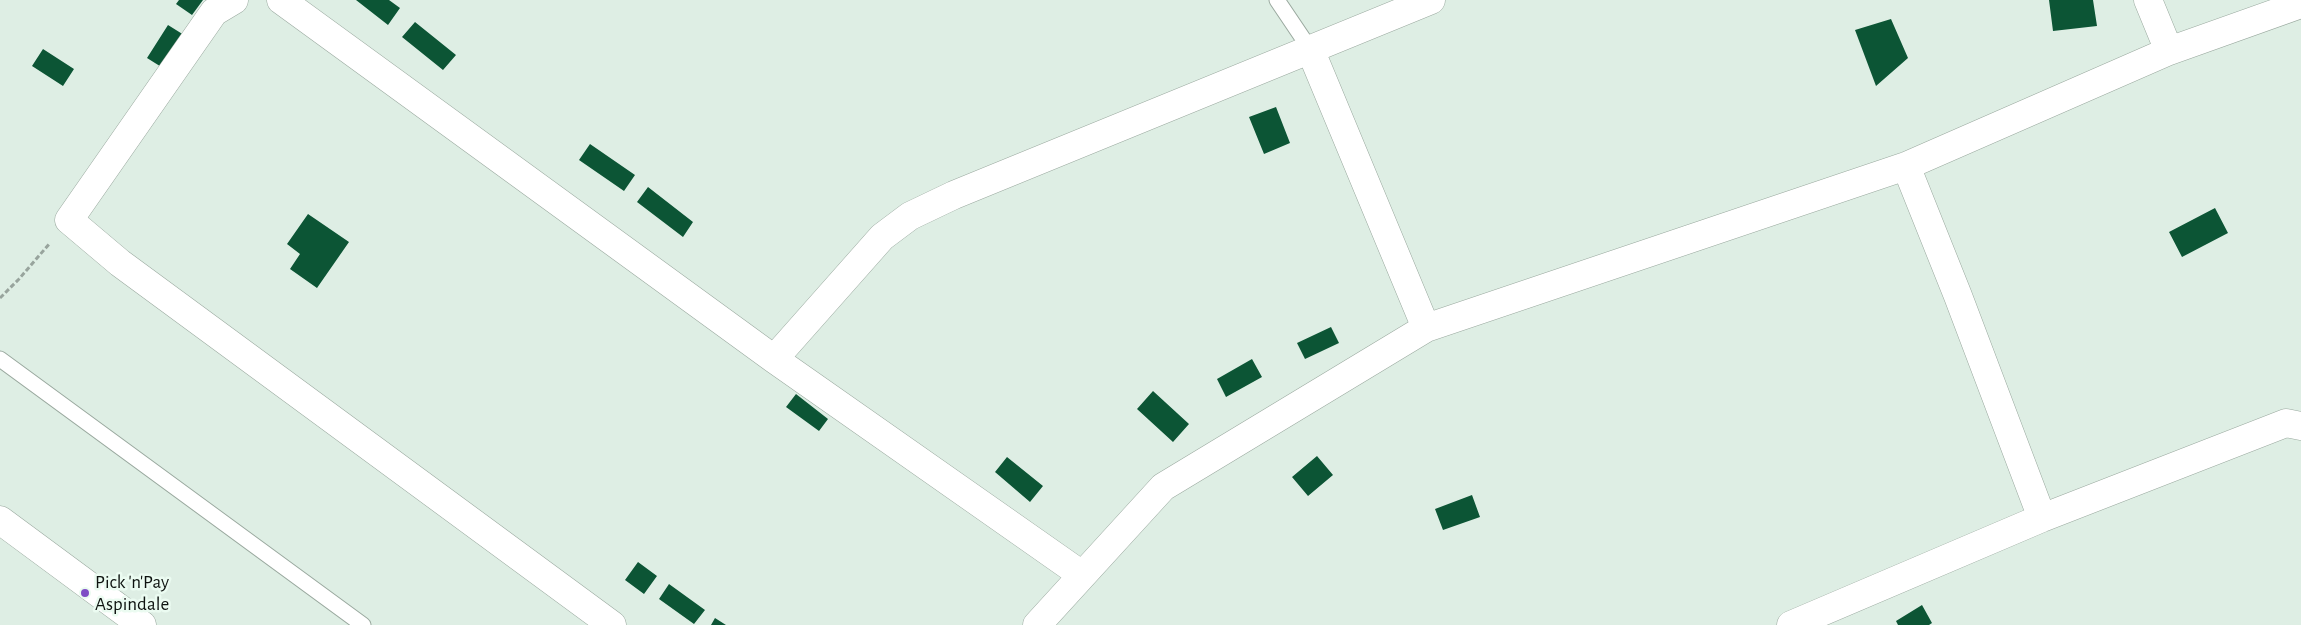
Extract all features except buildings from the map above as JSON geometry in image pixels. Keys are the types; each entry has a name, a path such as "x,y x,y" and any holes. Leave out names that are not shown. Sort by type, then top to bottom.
{"street":[{"path":"234,0 214,12 69,220 120,262 612,625"},
{"path":"281,0 774,359 1082,575"},
{"path":"774,359 882,237 910,216 954,195 1431,0"},
{"path":"2148,0 2169,51"},
{"path":"1037,625 1163,487 1426,328 1906,166 2169,51 2301,4"},
{"path":"1310,49 1426,328"},
{"path":"1906,166 1958,296 2042,518"},
{"path":"1791,625 2042,518 2286,423 2301,426"},
{"path":"0,520 142,625"}],"lane":[{"path":"1277,0 1310,49"},
{"path":"0,359 363,625"}],"path":[{"path":"0,298 19,279 69,220"}],"place":[{"name":"Pick 'n'Pay Aspindale","path":"85,593"}]}
